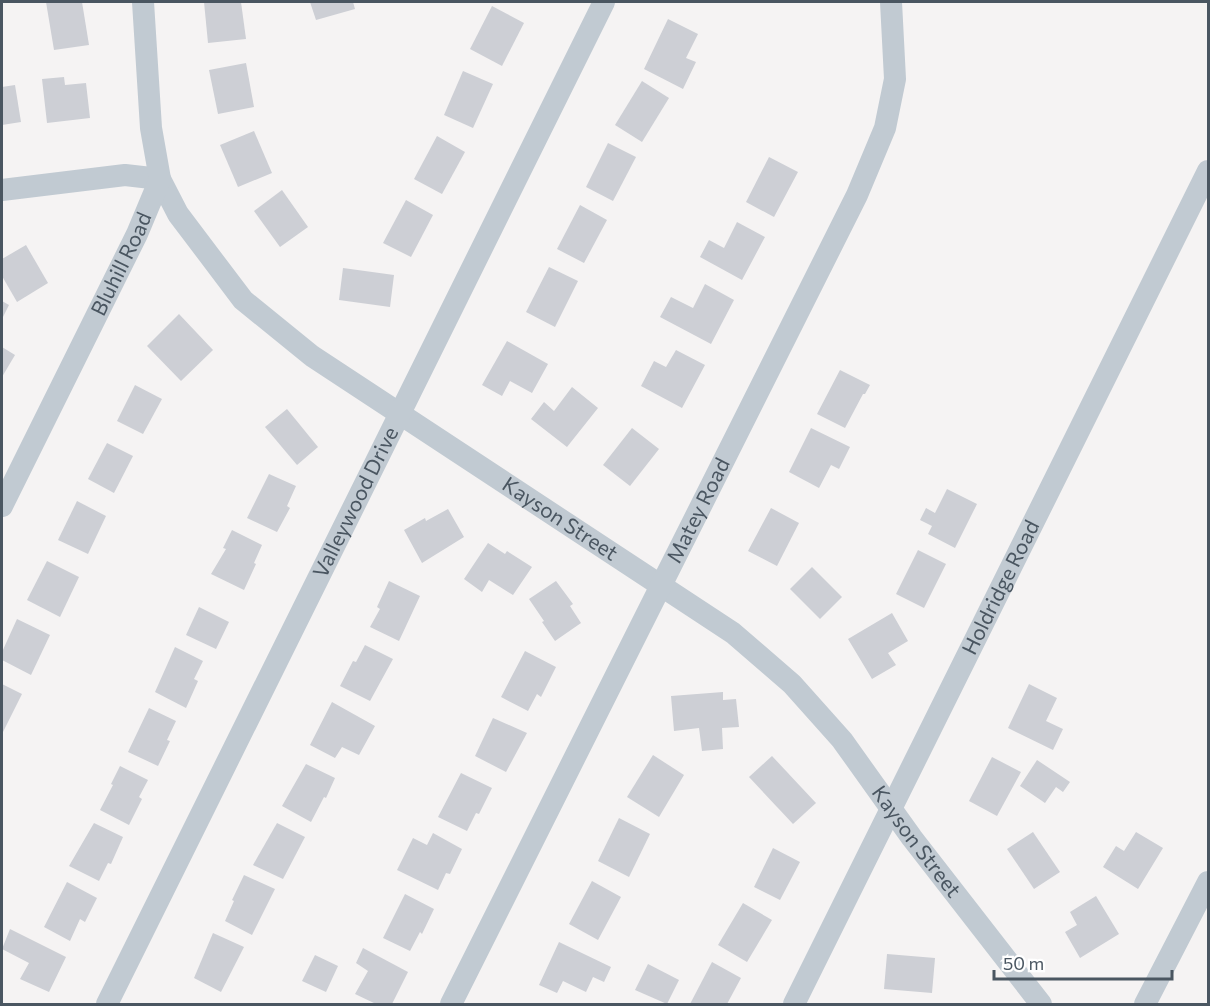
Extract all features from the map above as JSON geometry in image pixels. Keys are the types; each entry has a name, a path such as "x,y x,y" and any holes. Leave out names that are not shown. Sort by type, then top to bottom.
{"street":[{"path":"2,190 125,175 160,178 151,128 142,2"},
{"name":"Valleywood Drive","path":"107,1005 604,2"},
{"name":"Matey Road","path":"451,1005 660,584 857,195 885,128 895,79 891,2"},
{"name":"Holdridge Road","path":"794,1005 1209,171"},
{"name":"Kayson Street","path":"160,178 178,214 243,300 312,356 733,633 792,684 842,740 873,780 891,810 1041,1005"},
{"name":"Bluhill Road","path":"2,506 137,234 160,178"},
{"path":"1145,1005 1209,882"}],"building":[{"path":"46,2 82,2 89,45 54,50"},
{"path":"204,2 241,2 246,39 208,43"},
{"path":"310,2 353,2 355,9 316,20"},
{"path":"492,6 524,23 502,66 470,49"},
{"path":"668,19 698,34 686,58 696,62 683,89 644,69"},
{"path":"246,63 254,107 218,114 209,70"},
{"path":"463,71 493,84 473,128 444,115"},
{"path":"64,77 65,85 86,83 90,118 47,123 42,79"},
{"path":"642,81 669,98 642,142 615,125"},
{"path":"15,85 21,122 2,125 2,87"},
{"path":"254,131 272,173 238,187 220,145"},
{"path":"437,136 465,152 442,194 414,179"},
{"path":"608,143 636,157 613,201 586,187"},
{"path":"769,157 798,172 774,217 746,202"},
{"path":"282,190 308,227 280,247 254,211"},
{"path":"406,200 433,215 411,257 383,243"},
{"path":"580,205 607,220 584,263 557,249"},
{"path":"737,222 765,237 742,280 700,257 709,240 724,248"},
{"path":"26,245 48,283 17,302 2,276 2,259"},
{"path":"549,267 578,281 555,327 526,312"},
{"path":"343,268 394,275 390,307 339,300"},
{"path":"705,284 734,300 711,344 660,317 671,297 693,308"},
{"path":"2,301 9,305 2,319"},
{"path":"179,314 213,350 181,381 147,346"},
{"path":"507,341 548,364 532,393 510,381 502,396 482,385"},
{"path":"2,347 15,355 2,377"},
{"path":"676,350 705,365 682,408 641,386 654,361 666,367"},
{"path":"840,370 870,385 845,428 817,414"},
{"path":"135,385 162,399 143,434 117,421"},
{"path":"572,387 598,408 567,447 531,419 544,402 554,411"},
{"path":"287,409 318,447 297,465 265,427"},
{"path":"632,428 659,449 630,486 603,465"},
{"path":"811,428 850,447 839,469 831,465 819,488 789,472"},
{"path":"107,443 133,456 114,493 88,479"},
{"path":"269,474 296,486 287,506 290,508 277,532 247,518"},
{"path":"947,489 977,504 955,548 928,534 932,526 920,520 926,508 935,513"},
{"path":"77,501 106,516 88,554 58,540"},
{"path":"771,508 799,523 777,566 748,551"},
{"path":"448,509 464,537 422,563 404,530"},
{"path":"232,530 262,545 244,590 211,574 226,549 223,548"},
{"path":"488,543 505,554 507,551 532,567 513,595 489,580 482,592 464,579"},
{"path":"918,550 946,564 924,608 896,594"},
{"path":"47,561 79,577 60,617 27,600"},
{"path":"812,567 842,597 820,619 790,589"},
{"path":"389,581 420,596 399,641 370,627 380,609 377,607"},
{"path":"556,581 573,604 570,606 581,623 555,641 529,599"},
{"path":"199,607 229,622 216,649 186,635"},
{"path":"892,613 908,641 888,653 896,665 872,679 848,639"},
{"path":"17,619 50,635 31,675 2,660 2,652"},
{"path":"365,645 393,659 370,701 340,686 353,661 356,662"},
{"path":"175,647 203,661 194,679 198,681 186,708 155,692"},
{"path":"525,651 556,667 541,697 537,694 528,711 501,697"},
{"path":"2,684 22,694 2,734"},
{"path":"1029,684 1057,698 1046,721 1063,729 1053,750 1008,728"},
{"path":"723,692 723,700 736,699 739,727 722,728 723,749 702,751 699,728 674,731 671,696"},
{"path":"332,702 375,726 359,755 342,747 335,758 310,745"},
{"path":"149,708 176,721 167,740 170,741 158,766 128,752"},
{"path":"493,718 527,733 506,772 475,756"},
{"path":"653,755 684,775 659,817 627,797"},
{"path":"772,756 816,803 793,824 749,777"},
{"path":"992,757 1021,772 997,816 969,801"},
{"path":"1037,760 1070,782 1063,792 1056,787 1045,803 1020,786"},
{"path":"306,764 335,778 311,822 282,806"},
{"path":"120,766 148,780 139,797 142,799 129,825 100,810"},
{"path":"461,773 492,788 479,814 476,813 467,831 438,817"},
{"path":"619,818 650,834 629,877 598,861"},
{"path":"94,823 123,837 111,864 108,863 99,881 69,866"},
{"path":"277,823 305,837 283,879 253,865"},
{"path":"1033,832 1060,872 1034,889 1007,849"},
{"path":"1136,832 1163,848 1138,889 1103,867 1116,846 1124,851"},
{"path":"433,833 462,849 450,874 446,873 438,890 397,870 413,838 427,845"},
{"path":"773,848 800,862 780,900 754,887"},
{"path":"244,875 275,889 252,935 225,921"},
{"path":"592,881 621,897 598,940 569,924"},
{"path":"67,882 97,898 85,922 80,919 70,941 44,927"},
{"path":"405,894 434,909 422,934 420,932 410,951 383,938"},
{"path":"1096,896 1119,934 1080,958 1065,932 1077,925 1070,912"},
{"path":"743,903 772,920 747,962 718,945"},
{"path":"10,929 66,957 49,992 20,979 29,963 2,949"},
{"path":"213,933 244,947 221,992 194,978"},
{"path":"559,942 611,967 604,982 593,977 586,992 563,981 557,993 539,985"},
{"path":"363,948 408,972 392,1004 376,1004 355,994 368,971 356,963"},
{"path":"887,954 935,958 932,993 884,989"},
{"path":"315,955 338,966 326,992 302,981"},
{"path":"712,962 741,978 727,1004 690,1004"},
{"path":"648,964 679,980 667,1004 635,990"}]}
